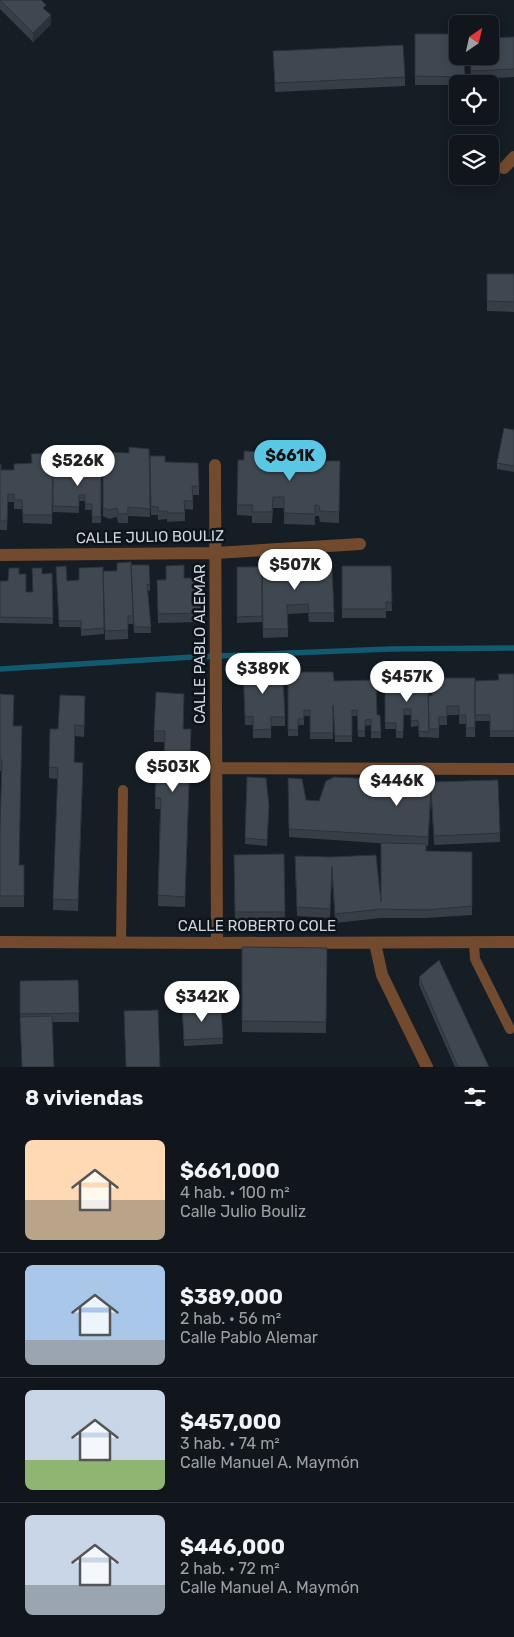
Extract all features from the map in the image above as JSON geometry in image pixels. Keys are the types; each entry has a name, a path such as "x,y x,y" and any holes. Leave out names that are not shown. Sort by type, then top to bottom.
{"street":[{"path":"504,168 514,157"},
{"name":"CALLE PABLO ALEMAR","path":"215,465 217,943"},
{"name":"CALLE JULIO BOULIZ","path":"0,555 216,552 360,544"},
{"path":"216,768 514,769"},
{"name":"CALLE ROBERTO COLE","path":"0,942 514,942"},
{"path":"376,943 382,975 426,1067"}],"lane":[{"path":"121,942 124,790"},
{"path":"474,943 475,959 510,1029"}],"building":[{"path":"0,0 41,0 46,5 43,8 51,15 33,33"},
{"path":"415,34 449,34 449,65 464,65 465,75 415,76"},
{"path":"514,37 514,69 471,71 471,65 499,65 499,38"},
{"path":"403,45 405,77 275,83 273,51"},
{"path":"487,274 514,274 514,302 487,301"},
{"path":"504,428 514,430 514,466 497,463"},
{"path":"129,447 149,449 150,509 128,507 128,514 118,514 117,508 109,510 103,508 103,452 129,453"},
{"path":"285,447 324,449 324,461 340,461 339,512 320,511 319,506 315,505 315,514 284,513 284,497 273,497 272,512 252,512 253,505 237,505 238,460 244,460 244,451 262,452 262,460 284,461"},
{"path":"53,453 52,515 23,515 22,500 14,500 14,494 8,494 7,521 0,521 0,464 1,470 14,470 14,464 32,463 31,454"},
{"path":"150,456 165,456 165,462 198,463 199,486 192,486 193,501 184,501 185,513 167,513 167,511 158,511 158,507 151,506"},
{"path":"79,465 101,465 101,517 92,517 92,504 85,504 85,495 79,495 79,507 53,506 53,469 79,470"},
{"path":"322,559 322,566 332,566 334,613 309,613 308,604 287,605 288,629 263,629 262,564 287,564 286,567 307,566 306,560"},
{"path":"131,562 133,616 128,616 128,630 105,631 103,571 117,571 117,563"},
{"path":"131,565 149,565 150,585 147,584 151,627 134,627"},
{"path":"184,565 184,578 200,578 201,613 158,614 157,580 166,580 166,566"},
{"path":"66,566 67,581 79,580 79,568 103,567 104,628 81,630 81,621 59,621 56,567"},
{"path":"342,566 391,566 392,602 386,602 386,609 342,609"},
{"path":"237,567 262,567 262,616 237,617"},
{"path":"9,568 19,568 19,574 26,574 26,592 33,592 32,568 42,568 42,574 52,573 53,618 0,617 0,581 8,581"},
{"path":"272,664 272,679 283,678 285,717 271,717 271,729 253,730 253,716 245,717 243,665"},
{"path":"288,672 333,672 334,681 376,680 377,715 380,715 381,732 371,732 371,719 365,720 365,731 358,731 357,710 352,710 352,736 335,736 333,705 333,733 310,733 310,710 304,710 304,719 298,719 298,730 288,730"},
{"path":"498,674 514,674 514,731 490,731 490,715 475,715 475,681 499,680"},
{"path":"436,678 475,678 475,728 466,728 466,715 459,715 459,706 447,706 447,717 439,717 439,729 429,729 428,695 432,696 432,685 436,685"},
{"path":"428,681 429,732 419,731 418,720 411,721 411,709 404,709 403,732 396,732 396,723 385,723 385,682"},
{"path":"156,692 184,694 183,729 191,729 185,897 158,895 161,798 155,798 156,762 164,762 165,731 154,731"},
{"path":"0,694 14,695 13,726 22,726 19,865 24,865 24,896 0,896 2,760 0,760"},
{"path":"60,695 85,696 84,726 75,725 74,762 83,763 78,900 53,899 58,768 49,767 50,729 58,729"},
{"path":"247,777 266,778 269,806 267,840 245,838"},
{"path":"334,777 431,782 498,780 500,833 434,836 431,789 428,837 289,829 288,778 302,779 306,800 319,801 326,781"},
{"path":"381,843 426,844 426,851 472,852 472,906 426,910 381,909 335,914 332,866 330,909 297,907 295,856 376,855 381,902"},
{"path":"284,854 285,912 235,912 234,855"},
{"path":"242,947 327,948 326,1022 242,1021"},
{"path":"439,960 489,1067 458,1067 419,977"},
{"path":"78,980 79,1013 20,1014 20,981"},
{"path":"221,1007 223,1038 184,1040 182,1008"},
{"path":"158,1010 160,1067 126,1067 124,1011"},
{"path":"52,1016 54,1067 22,1067 20,1017"}],"waterway":[{"path":"0,669 193,657 390,649 514,648"}]}
